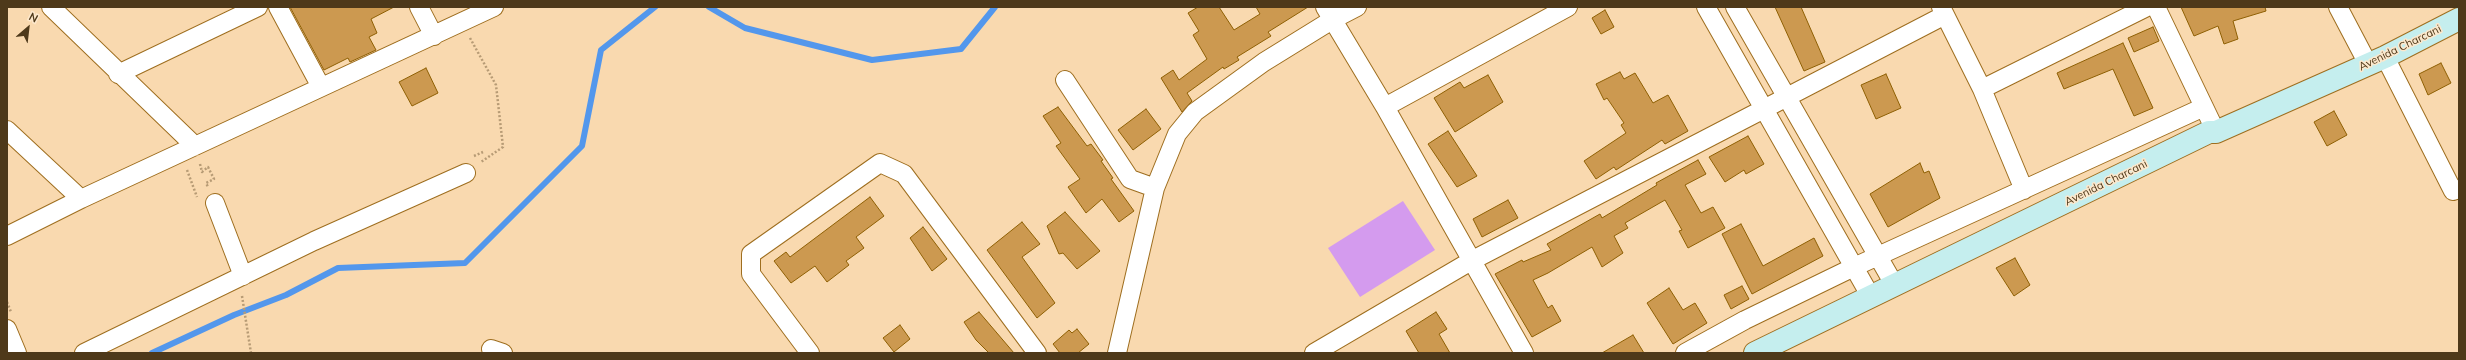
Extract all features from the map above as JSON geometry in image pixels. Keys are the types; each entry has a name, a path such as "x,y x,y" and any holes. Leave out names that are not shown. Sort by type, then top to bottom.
{"main road":[{"name":"Avenida Charcani","path":"1755,353 2209,132 2216,132 2376,61 2459,19"}],"street":[{"path":"50,7 194,146"},
{"path":"118,74 258,7"},
{"path":"278,7 321,87"},
{"path":"419,7 434,36"},
{"path":"7,236 81,199 494,7"},
{"path":"1117,353 1155,188 1177,134 1194,112 1264,62 1328,13 1357,7"},
{"path":"1385,107 1568,7"},
{"path":"1706,7 1871,296"},
{"path":"1736,7 1895,286"},
{"path":"1982,89 2147,7"},
{"path":"2156,7 2216,132"},
{"path":"2338,7 2376,61 2453,191 2459,189"},
{"path":"1314,353 1472,261 1787,97 1943,11 1982,89 2024,190"},
{"path":"1328,13 1385,107 1524,353"},
{"path":"1065,80 1130,179 1155,188"},
{"path":"1685,353 1745,320 1877,256 2204,107"},
{"path":"7,130 81,199"},
{"path":"810,353 751,274 751,254 880,163 904,174 1037,353"},
{"path":"84,353 243,276 466,173"},
{"path":"215,203 243,276"},
{"path":"7,329 17,353"}],"path":[{"path":"462,23 496,86 503,147 466,173"},
{"path":"243,302 251,353"}],"shaded area":[{"path":"1403,201 1435,250 1360,297 1328,248"}],"building":[{"path":"290,7 394,7 371,19 377,33 369,37 376,50 350,62 348,58 324,70"},
{"path":"1198,7 1219,7 1234,30 1260,14 1256,7 1308,7 1268,32 1271,36 1237,57 1239,60 1224,69 1223,67 1187,93 1192,101 1182,112 1161,78 1173,70 1179,80 1207,59 1193,35 1199,31 1188,13"},
{"path":"1775,7 1801,7 1825,62 1804,71"},
{"path":"2181,7 2265,7 2266,11 2233,21 2238,39 2224,44 2218,26 2194,36"},
{"path":"1605,10 1614,27 1601,34 1592,18"},
{"path":"2153,27 2159,41 2134,52 2128,38"},
{"path":"2123,43 2153,108 2134,116 2113,69 2064,89 2057,73"},
{"path":"2441,63 2451,83 2428,95 2419,74"},
{"path":"426,68 438,93 412,106 399,82"},
{"path":"1620,72 1624,79 1635,73 1653,103 1668,95 1688,131 1665,144 1662,140 1616,170 1614,167 1596,179 1584,161 1626,133 1621,125 1624,123 1607,98 1604,100 1596,84"},
{"path":"1886,74 1901,108 1876,119 1861,85"},
{"path":"1488,75 1503,102 1455,132 1434,98 1460,82 1464,88"},
{"path":"1058,107 1087,146 1091,144 1103,160 1101,161 1113,178 1111,179 1134,211 1119,222 1102,199 1086,213 1068,187 1080,179 1056,146 1061,143 1043,116"},
{"path":"1146,109 1161,129 1133,150 1118,130"},
{"path":"2334,111 2347,135 2327,146 2314,122"},
{"path":"1448,131 1477,176 1457,187 1428,144"},
{"path":"1748,136 1764,164 1746,174 1744,170 1725,182 1709,157"},
{"path":"1698,160 1706,174 1685,185 1701,213 1713,207 1725,228 1688,248 1679,231 1682,230 1665,200 1625,223 1628,228 1614,236 1623,253 1602,267 1592,247 1548,273 1533,280 1548,308 1552,305 1561,321 1532,337 1495,274 1522,260 1523,262 1551,250 1547,244 1600,214 1602,218 1657,185 1656,183"},
{"path":"1920,163 1924,173 1929,171 1940,198 1888,227 1870,194"},
{"path":"870,197 884,216 856,237 864,248 846,261 849,265 827,282 815,266 791,283 774,261 786,252 790,257"},
{"path":"1508,200 1518,218 1482,237 1473,219"},
{"path":"1065,212 1100,251 1077,269 1063,253 1059,254 1047,226"},
{"path":"1022,222 1040,244 1022,257 1055,303 1037,318 987,250"},
{"path":"1741,224 1763,266 1814,238 1823,256 1752,294 1722,234"},
{"path":"923,227 947,259 932,271 910,238"},
{"path":"2015,258 2030,285 2014,296 1996,268"},
{"path":"1742,286 1749,299 1731,309 1724,295"},
{"path":"1669,288 1683,310 1695,303 1707,323 1673,344 1647,303"},
{"path":"979,312 1014,353 989,353 976,340 964,322"},
{"path":"1436,312 1447,329 1439,334 1450,353 1419,353 1406,331"},
{"path":"900,325 910,339 894,352 883,338"},
{"path":"1077,329 1089,344 1078,353 1060,353 1053,344 1069,330 1072,333"},
{"path":"1633,335 1644,353 1602,353"}],"waterway":[{"path":"152,353 234,315 286,295 338,268 465,263 582,146 601,50 655,7"},
{"path":"709,7 745,28 872,60 961,49 995,7"}]}
